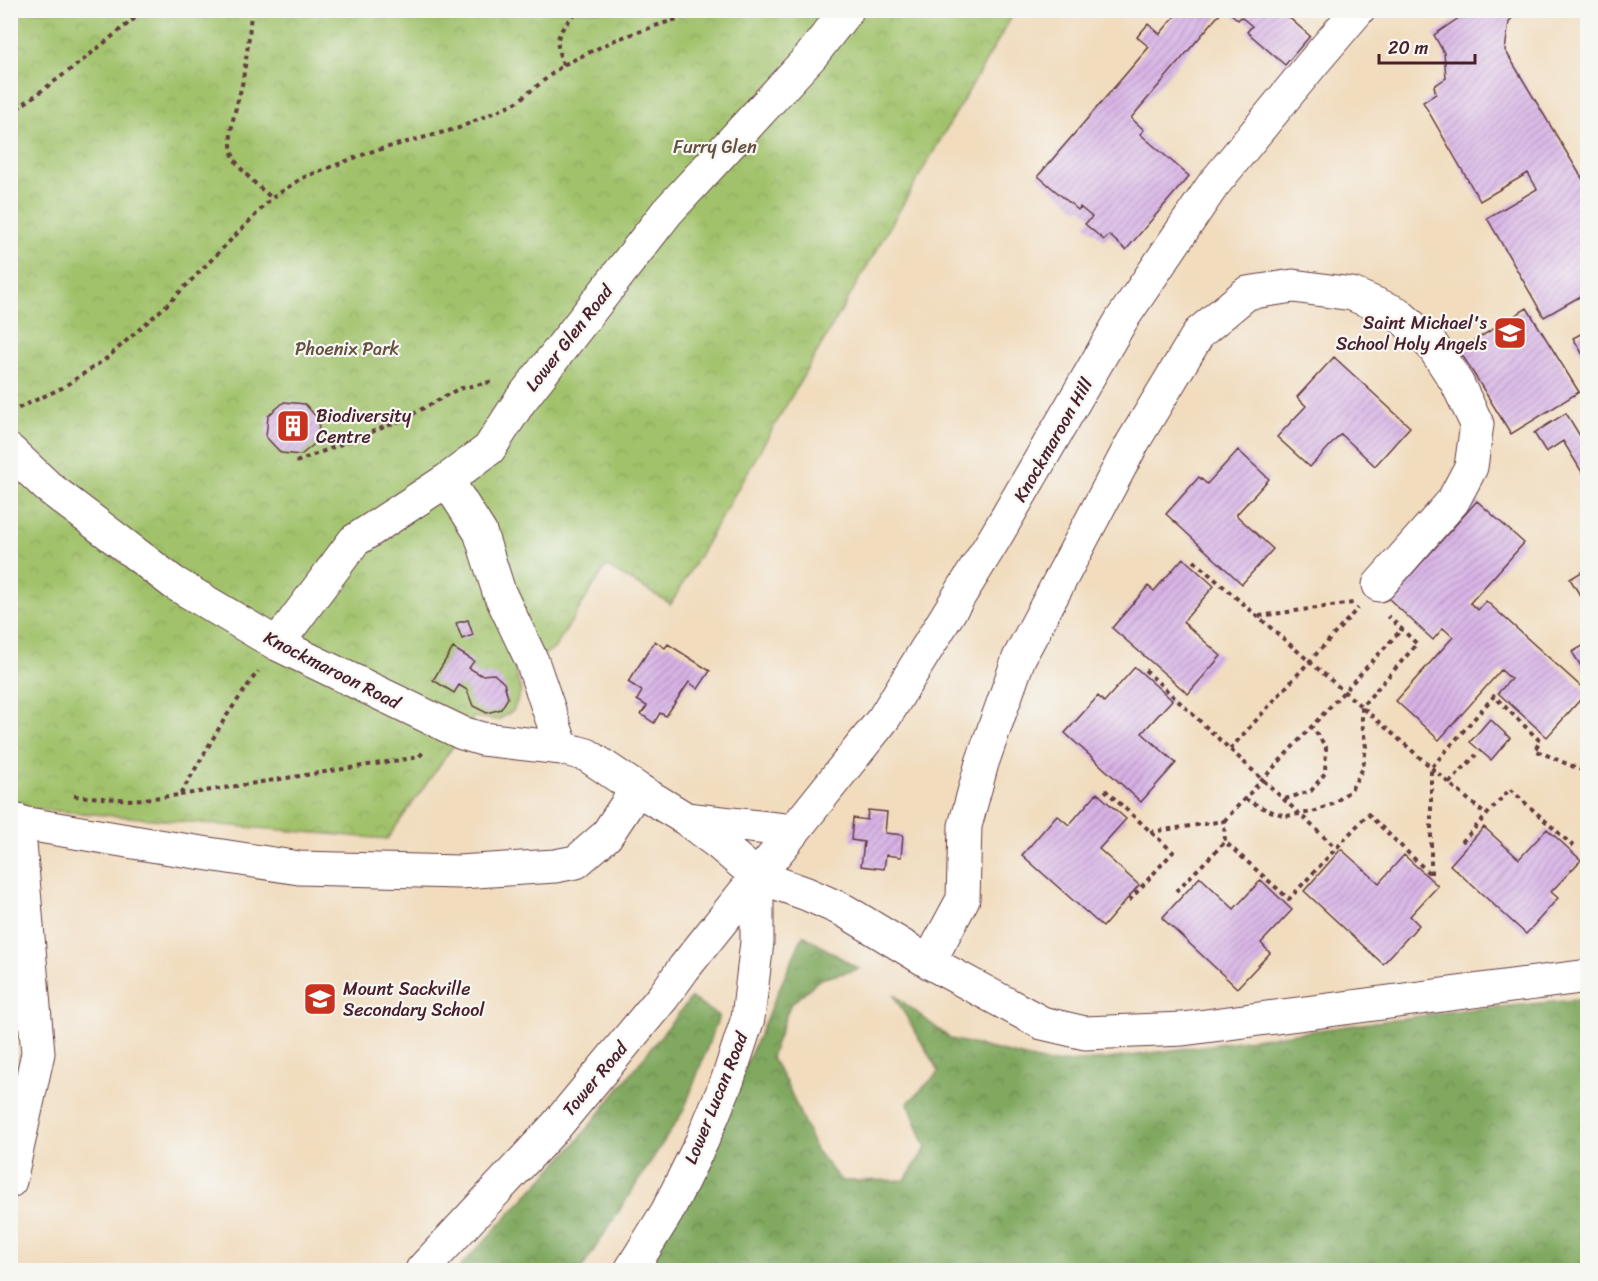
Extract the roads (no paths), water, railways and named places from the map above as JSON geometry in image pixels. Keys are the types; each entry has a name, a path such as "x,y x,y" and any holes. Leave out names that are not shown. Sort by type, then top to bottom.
{"street":[{"name":"Lower Glen Road","path":"277,644 354,541 447,480 489,449 530,387 667,212 811,56 847,10"},
{"name":"Knockmaroon Hill","path":"757,876 884,718 996,536 1122,319 1213,185 1358,10"},
{"path":"929,962 963,899 965,826 982,763 1019,658 1132,442 1199,333 1247,293 1293,286 1352,294 1397,313 1432,345 1457,382 1477,424 1471,467 1452,501 1379,585"},
{"name":"Knockmaroon Road","path":"10,451 48,487 174,583 277,644 462,733 482,739 562,748 587,755 686,819 757,876 845,911 929,962 1042,1023 1086,1033 1183,1029 1587,976"},
{"path":"447,480 480,532 499,592 532,661 562,748"},
{"path":"10,1181 38,1053 14,821 299,868 459,872 555,866 576,862 606,836 637,789"},
{"name":"Knockmaroon Road","path":"686,819 794,831"},
{"name":"Tower Road","path":"422,1270 556,1126 663,997 757,876"},
{"name":"Lower Lucan Road","path":"631,1270 667,1212 702,1141 728,1079 748,1018 757,942 757,876"}],"place":[{"name":"Saint Michael's School Holy Angels","path":"1510,333"},
{"name":"Biodiversity Centre","path":"293,426"},
{"name":"Mount Sackville Secondary School","path":"320,999"}],"park label":[{"name":"Furry Glen","path":"715,147"},
{"name":"Phoenix Park","path":"347,349"}]}
